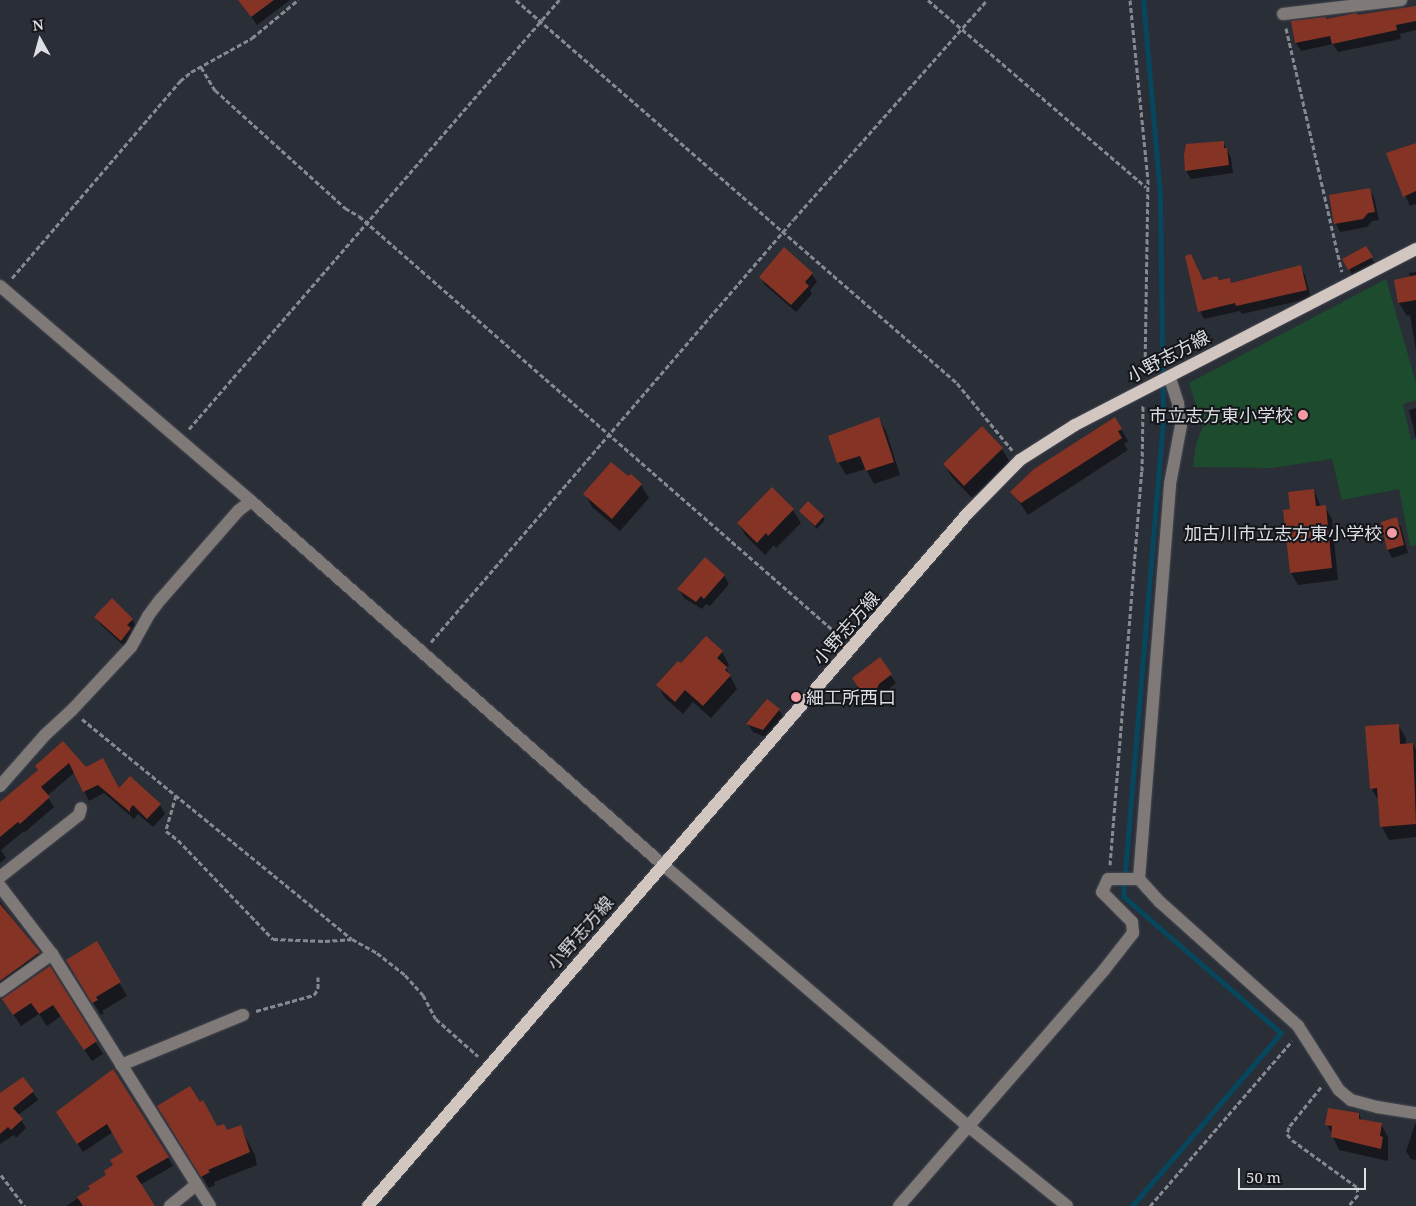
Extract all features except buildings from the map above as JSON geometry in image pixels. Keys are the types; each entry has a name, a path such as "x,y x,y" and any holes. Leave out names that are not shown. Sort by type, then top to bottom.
{"main road":[{"name":"小野志方線","path":"368,1206 662,864 853,648 987,492 1020,460 1075,424 1416,249"}],"street":[{"path":"1283,14 1401,0"},
{"path":"1,288 251,501 662,864 968,1126 1067,1206"},
{"path":"1168,376 1178,403 1181,426 1170,484 1139,879 1160,902 1301,1031 1339,1090 1351,1100 1377,1107 1416,1113"},
{"path":"0,786 45,735 72,710 132,647 148,616 161,599 238,511 251,501"},
{"path":"0,877 79,815 81,808"},
{"path":"899,1206 1104,970 1133,933 1132,922 1102,892 1108,879 1139,879"},
{"path":"0,886 52,954 210,1206"},
{"path":"0,991 52,954"},
{"path":"121,1065 243,1015"},
{"path":"170,1206 196,1185"}],"path":[{"path":"1,288 180,81 252,38 298,0"},
{"path":"516,0 956,383 1020,460"},
{"path":"180,440 559,0"},
{"path":"928,0 1147,187"},
{"path":"422,652 783,233 987,0"},
{"path":"1108,879 1142,471 1147,387 1147,187 1130,0"},
{"path":"1283,14 1313,152 1346,285"},
{"path":"201,67 215,90 853,648"},
{"path":"72,710 352,939 377,953 405,975 423,995 436,1019 489,1066"},
{"path":"176,795 166,831 178,840 273,939 324,942 352,939"},
{"path":"243,1015 314,995 318,989 318,977"},
{"path":"1150,1206 1301,1031"},
{"path":"1332,1078 1325,1083 1289,1127 1287,1134 1292,1140 1357,1187 1358,1195 1348,1206"},
{"path":"1,1175 24,1206"}],"green space":[{"name":"市立志方東小学校","path":"1386,279 1416,383 1416,400 1403,404 1411,440 1416,439 1416,545 1410,546 1399,489 1342,500 1332,459 1271,468 1193,467 1196,444 1203,426 1189,383"}],"waterway":[{"path":"1132,1206 1281,1033 1123,896 1163,417 1160,194 1143,0"}],"place":[{"name":"市立志方東小学校","path":"1303,415"},
{"name":"加古川市立志方東小学校","path":"1392,533"},
{"name":"細工所西口","path":"796,697"}]}
